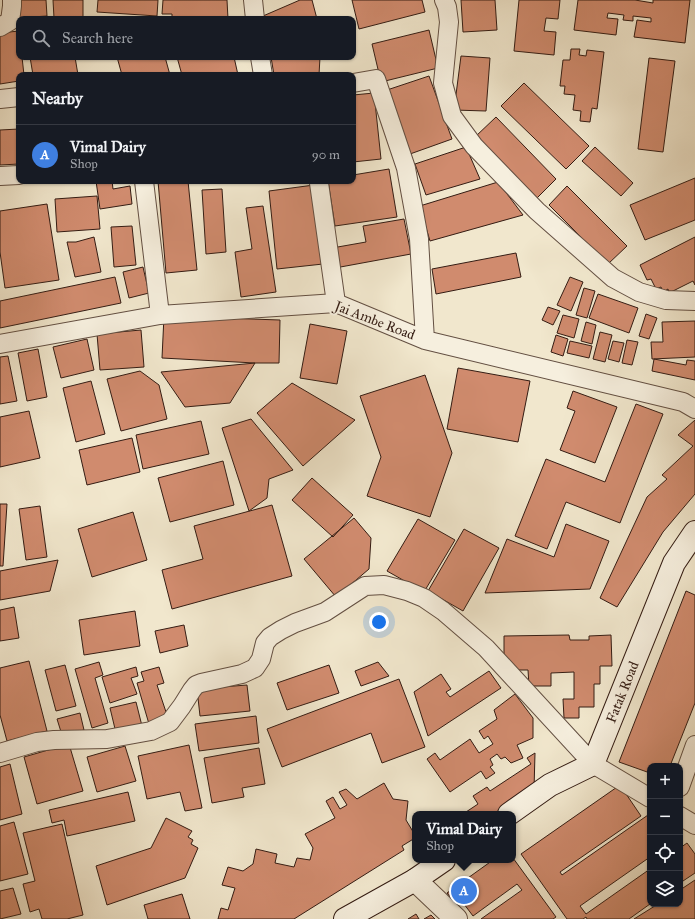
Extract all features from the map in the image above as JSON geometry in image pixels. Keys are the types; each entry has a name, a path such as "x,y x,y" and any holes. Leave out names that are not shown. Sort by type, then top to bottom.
{"main road":[{"name":"Fatak Road","path":"593,764 674,563 695,532"},
{"path":"513,811 550,785 593,764"},
{"path":"346,919 415,880 440,863"},
{"path":"415,880 456,919"}],"street":[{"path":"0,27 10,21 12,0"},
{"path":"253,0 255,16"},
{"path":"444,0 450,22 443,83 452,116 474,146 537,212 613,278 639,292 666,300 695,301"},
{"path":"260,60 262,72"},
{"path":"356,82 376,78 406,168 419,239 426,340"},
{"path":"0,98 16,97"},
{"path":"0,176 16,175"},
{"path":"144,184 160,315"},
{"path":"319,184 336,303"},
{"name":"Jai Ambe Road","path":"0,344 160,315 336,303 426,340 683,402 695,409"},
{"path":"0,753 37,742 54,740 107,739 151,731 170,722 196,686 201,683 242,674 255,668 262,659 265,643 270,636 295,623 325,612 365,586 384,585 407,591 424,598 443,611 486,648 593,764 647,796"},
{"path":"683,779 695,745"},
{"path":"683,818 695,825"}],"building":[{"path":"16,0 46,0 47,16 17,16"},
{"path":"53,0 83,0 83,16 54,16"},
{"path":"98,0 158,0 157,16 97,12"},
{"path":"163,0 227,0 228,16 172,16 172,14 162,14"},
{"path":"300,0 312,0 316,16 263,16"},
{"path":"352,0 422,0 425,12 359,29"},
{"path":"461,0 495,0 497,30 463,32"},
{"path":"519,0 560,0 558,19 546,18 544,31 556,32 554,55 514,51"},
{"path":"578,0 635,0 653,3 653,0 690,0 685,43 634,37 637,20 651,22 651,18 633,16 633,21 623,20 624,15 608,13 607,18 618,19 616,35 574,30"},
{"path":"429,30 438,68 381,82 372,44"},
{"path":"16,31 16,60 22,60 24,72 16,72 16,81 0,84 0,33"},
{"path":"571,49 580,49 579,55 586,56 587,50 604,52 597,109 592,108 590,122 580,121 581,111 573,110 575,95 564,94 565,86 560,86 563,60 570,60"},
{"path":"461,56 490,58 486,111 454,110"},
{"path":"649,58 675,61 663,152 638,149"},
{"path":"30,60 76,60 78,72 32,72"},
{"path":"118,60 166,60 169,72 121,72"},
{"path":"178,60 235,60 237,72 181,72"},
{"path":"272,60 320,60 319,72 274,72"},
{"path":"429,76 452,139 410,154 387,90"},
{"path":"524,83 589,146 566,169 501,106"},
{"path":"374,93 381,159 356,162 356,95"},
{"path":"496,117 556,179 536,199 475,137"},
{"path":"16,129 16,164 0,165 0,130"},
{"path":"466,147 480,179 426,195 415,164"},
{"path":"595,147 633,183 621,196 582,161"},
{"path":"389,169 397,217 335,226 328,184 356,184 356,174"},
{"path":"695,178 695,220 645,240 630,205"},
{"path":"498,182 523,215 430,241 419,204 423,205"},
{"path":"96,184 112,184 113,189 130,186 132,204 100,209"},
{"path":"158,184 188,184 197,270 166,273"},
{"path":"314,185 323,264 277,269 269,191"},
{"path":"567,186 627,246 608,264 549,205"},
{"path":"222,189 226,252 206,254 202,190"},
{"path":"97,196 100,229 57,232 55,199"},
{"path":"47,204 59,280 5,288 0,252 0,211"},
{"path":"263,206 276,292 241,297 235,252 252,249 246,208"},
{"path":"404,219 411,254 335,268 332,248 366,242 363,226"},
{"path":"132,226 136,265 114,267 111,227"},
{"path":"94,237 101,272 75,277 67,242 76,242"},
{"path":"695,237 695,285 693,281 669,293 668,289 663,292 661,287 656,289 651,279 647,280 640,265"},
{"path":"516,253 521,277 436,294 432,269"},
{"path":"143,267 149,293 129,298 123,272"},
{"path":"115,277 121,303 0,328 0,301"},
{"path":"570,277 583,282 571,311 557,305"},
{"path":"584,288 595,291 587,318 576,315"},
{"path":"598,294 638,308 629,333 589,318"},
{"path":"548,307 560,311 553,325 542,320"},
{"path":"646,314 657,318 649,339 639,336"},
{"path":"563,315 579,319 574,338 557,333"},
{"path":"164,316 280,320 279,363 162,358"},
{"path":"695,321 695,357 652,359 651,342 663,342 662,322"},
{"path":"586,322 596,325 592,344 581,341"},
{"path":"310,324 347,331 337,384 300,378"},
{"path":"141,330 144,367 100,370 97,334"},
{"path":"600,332 612,335 605,362 593,359"},
{"path":"556,335 568,339 563,356 551,352"},
{"path":"87,339 94,370 61,378 53,347"},
{"path":"627,340 638,342 632,365 622,363"},
{"path":"570,341 592,346 589,358 567,353"},
{"path":"613,341 624,343 619,362 608,359"},
{"path":"38,349 47,397 27,401 18,353"},
{"path":"8,356 17,401 0,404 0,357"},
{"path":"654,359 686,365 687,360 695,361 695,380 652,371"},
{"path":"255,363 230,403 185,407 161,372"},
{"path":"458,368 530,381 518,442 447,429"},
{"path":"140,371 159,385 167,419 121,431 107,379"},
{"path":"425,375 452,453 430,517 367,496 381,457 360,396"},
{"path":"91,381 105,434 76,442 63,388"},
{"path":"292,383 355,420 303,466 257,413"},
{"path":"573,391 617,407 595,463 560,450 575,411 567,408"},
{"path":"636,404 663,414 620,523 566,502 547,549 515,536 546,459 605,482"},
{"path":"29,411 40,458 0,467 0,417"},
{"path":"251,419 293,470 269,479 267,498 249,511 222,428"},
{"path":"695,420 695,494 663,532 617,607 600,598 647,497 667,479 662,475 693,446 678,435"},
{"path":"201,421 209,454 143,469 136,435"},
{"path":"132,438 140,472 87,485 79,450"},
{"path":"223,461 234,505 170,522 158,478"},
{"path":"312,478 353,515 333,537 292,500"},
{"path":"0,504 7,504 3,566 0,566"},
{"path":"272,505 292,576 172,609 162,570 203,559 194,526"},
{"path":"40,506 47,557 26,560 19,509"},
{"path":"133,512 147,560 92,577 78,529"},
{"path":"354,518 371,538 369,569 336,597 304,559"},
{"path":"418,519 455,540 424,592 387,571"},
{"path":"566,524 609,541 590,589 485,593 507,539 554,557"},
{"path":"464,529 499,548 463,611 428,591"},
{"path":"58,560 50,591 0,600 0,571"},
{"path":"686,591 695,595 695,703 671,763 647,763 647,772 619,762"},
{"path":"14,607 19,638 0,641 0,610"},
{"path":"135,611 140,646 84,655 79,620"},
{"path":"184,625 188,646 160,653 155,631"},
{"path":"569,635 570,640 589,640 589,636 611,635 612,666 600,666 600,684 594,684 594,707 579,707 579,718 564,718 563,699 574,699 574,672 551,673 551,686 529,686 528,670 512,670 504,663 504,636"},
{"path":"29,661 47,731 7,741 0,715 0,668"},
{"path":"99,662 103,675 95,678 108,723 92,728 75,669"},
{"path":"378,662 389,676 361,686 355,671"},
{"path":"65,665 76,706 56,711 45,670"},
{"path":"329,665 339,693 287,710 277,683"},
{"path":"136,667 138,676 131,678 137,694 110,703 102,677"},
{"path":"159,667 164,683 157,685 168,718 149,724 137,683 144,681 141,672"},
{"path":"489,671 501,688 428,736 414,692 441,674 451,689 446,692 450,697"},
{"path":"399,679 425,747 382,763 371,733 282,767 267,729"},
{"path":"247,685 250,711 200,716 197,689"},
{"path":"515,694 533,718 533,738 517,745 523,758 511,763 505,757 501,759 497,754 490,759 493,765 490,767 495,773 486,779 481,771 450,792 427,759 435,753 440,760 470,739 479,753 493,744 488,736 484,739 479,731 497,719 494,710"},
{"path":"136,702 142,726 116,733 110,708"},
{"path":"80,713 84,730 62,735 57,719"},
{"path":"256,716 259,743 199,751 195,724"},
{"path":"69,744 83,791 37,804 24,757"},
{"path":"189,745 202,808 185,811 180,792 147,799 138,756"},
{"path":"125,746 136,781 97,792 87,757"},
{"path":"259,748 265,784 242,788 244,797 212,803 204,758"},
{"path":"535,753 534,790 502,811 468,811 478,804 473,796 487,787 490,791 531,764 527,758"},
{"path":"10,764 22,814 0,820 0,767"},
{"path":"384,783 393,799 408,801 406,820 412,830 412,840 402,846 404,850 294,919 218,919 221,908 228,910 235,888 222,885 228,867 243,871 253,864 256,849 277,854 275,863 294,867 297,858 310,860 313,848 305,834 335,818 326,801 333,797 340,809 347,805 339,792 346,789 357,799"},
{"path":"620,785 641,816 560,872 562,875 647,816 647,859 580,906 586,914 647,871 647,906 629,919 587,919 586,917 583,919 567,919 521,854"},
{"path":"128,792 135,821 67,836 64,820 52,823 49,810"},
{"path":"166,818 192,831 188,837 193,840 191,844 198,848 185,878 107,905 96,866 151,848"},
{"path":"14,822 28,874 0,881 0,826"},
{"path":"62,824 83,915 67,919 42,919 39,909 30,912 23,884 35,881 23,833"},
{"path":"687,843 695,854 695,873 683,881 683,871 683,846"},
{"path":"516,862 556,917 553,919 481,919 522,890 517,884 473,916 461,900 456,904 447,893 489,863"},
{"path":"695,880 695,919 634,919 653,907 683,907 683,888"},
{"path":"13,888 21,914 0,919 0,891"},
{"path":"182,894 190,919 148,919 144,905"},
{"path":"416,914 419,919 408,919"},
{"path":"431,915 435,919 424,919"}],"place":[{"name":"Vimal Dairy","path":"464,891"}]}
